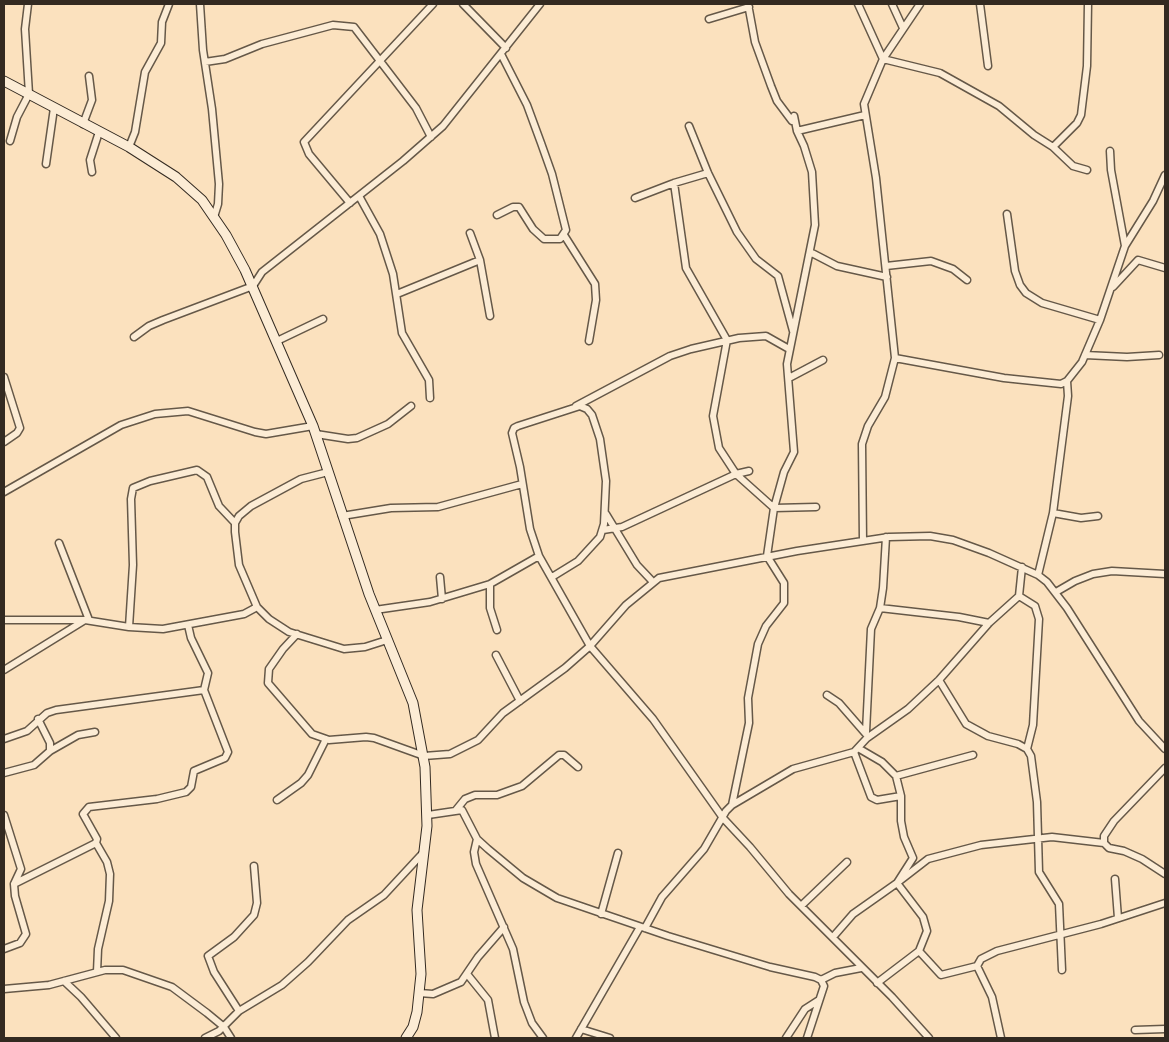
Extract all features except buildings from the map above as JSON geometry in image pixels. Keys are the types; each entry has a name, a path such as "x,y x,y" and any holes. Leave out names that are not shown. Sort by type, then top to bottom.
{"main road":[{"path":"4,81 129,147 176,177 202,200 214,216 245,270 277,341 314,430 375,610 413,703 424,756 428,815 417,910 421,974 413,1027 406,1038"}],"street":[{"path":"10,141 16,117 29,94 25,28 28,4"},
{"path":"129,147 134,132 145,72 161,43 162,22 169,4"},
{"path":"200,4 219,184 218,204 214,216"},
{"path":"350,203 309,154 304,142 339,102 379,63 433,4"},
{"path":"463,4 506,48"},
{"path":"134,337 149,326 163,320 253,286 262,272 431,137 456,111 540,4"},
{"path":"858,4 883,60"},
{"path":"892,4 903,28"},
{"path":"863,541 862,444 868,426 885,397 895,358 876,178 864,104 883,60 920,4"},
{"path":"980,4 988,66"},
{"path":"1053,147 1077,124 1081,115 1087,66 1088,4"},
{"path":"709,19 748,5 755,42 771,86 777,101 792,121 794,116 797,132 812,172 815,225 789,349 794,452 784,472 774,508 767,556 784,583 784,603 766,626 758,644 748,698 749,724 732,805"},
{"path":"205,62 225,59 262,44 333,25 354,27 379,63 416,108 431,137"},
{"path":"497,215 517,206 538,236 544,239 556,240 564,235 566,230 542,142 527,105 501,54"},
{"path":"883,60 902,62 940,73 998,106 1034,136 1053,147 1073,166 1087,170"},
{"path":"83,124 92,100 89,76"},
{"path":"46,164 54,108"},
{"path":"797,132 865,115"},
{"path":"689,126 723,205 748,248 756,259 778,276 793,334"},
{"path":"92,172 90,160 99,132"},
{"path":"1110,151 1111,170 1125,246"},
{"path":"635,198 674,183 708,173"},
{"path":"895,358 1004,378 1061,384 1067,381 1085,355 1100,320 1125,246 1149,208 1165,175"},
{"path":"674,183 686,268 727,340 713,416 719,448 736,474 774,508 816,507"},
{"path":"359,196 380,234 396,294 402,333 430,380 430,398"},
{"path":"1006,214 1015,271 1020,285 1026,293 1042,303 1100,320"},
{"path":"470,233 480,260 490,316"},
{"path":"564,235 595,284 597,291 589,340"},
{"path":"810,252 837,266 887,276"},
{"path":"396,294 480,260"},
{"path":"1111,289 1138,260 1165,268"},
{"path":"886,266 932,261 953,269 967,280"},
{"path":"245,270 253,274 262,272"},
{"path":"277,341 323,319"},
{"path":"789,349 766,336 727,340 670,356 575,407 514,428 512,433 530,529 539,556 590,646 653,719 722,818 801,906 929,1038"},
{"path":"1085,355 1127,357 1160,355"},
{"path":"789,378 823,360"},
{"path":"4,377 20,428 17,433 4,442"},
{"path":"1038,575 1053,513 1067,410 1067,381"},
{"path":"4,492 121,425 155,414 188,411 238,428 266,434 314,430 348,439 357,438 388,424 411,406"},
{"path":"552,577 578,561 600,537 606,514 606,481 596,423 587,409 575,407"},
{"path":"129,627 133,565 131,500 133,488 150,481 197,470 207,476 219,506 236,523"},
{"path":"602,530 622,528 736,474 749,471"},
{"path":"328,472 301,479 250,506 239,516 236,523 239,565 257,607 269,619 289,632 344,649 365,647 387,640"},
{"path":"342,516 392,508 438,506 522,484"},
{"path":"1053,513 1081,518 1098,516"},
{"path":"606,514 637,565 653,582"},
{"path":"297,634 283,649 269,669 268,684 312,734 326,739 366,737 424,756 450,754 467,748 478,740 503,713 542,686 590,646 626,605 659,578 767,556 886,537 916,535 953,540 1038,575 1056,592 1134,714 1148,733 1165,749"},
{"path":"866,735 871,629 880,608 884,580 886,537"},
{"path":"58,543 87,620"},
{"path":"375,610 442,598 490,584 539,556"},
{"path":"576,1038 662,897 704,849 732,805 793,769 856,750 866,735 908,709 940,680 989,623 1019,596 1022,568"},
{"path":"1056,592 1075,581 1093,574 1112,571 1165,574"},
{"path":"440,577 442,598"},
{"path":"490,584 490,608 498,630"},
{"path":"1019,596 1035,606 1039,619 1032,725 1027,749 1031,756 1035,785 1039,872 1059,904 1062,970"},
{"path":"4,620 87,620 129,627 163,629 244,614 257,607"},
{"path":"880,608 959,617 989,623"},
{"path":"4,670 87,620"},
{"path":"97,972 98,949 107,910 110,874 107,862 96,843 97,839 84,818 85,810 95,806 138,802 186,792 190,787 194,771 226,758 228,752 204,690 208,673 190,638 188,625"},
{"path":"496,655 520,700"},
{"path":"940,680 966,724 988,736 1027,749"},
{"path":"4,739 27,731 47,712 204,690"},
{"path":"827,695 839,703 866,735"},
{"path":"38,719 50,742 50,751"},
{"path":"4,773 34,765 50,751 78,735 95,732"},
{"path":"277,800 301,783 314,764 326,739"},
{"path":"856,750 887,767 896,776 901,796 901,821 904,837 913,858 897,883"},
{"path":"856,750 871,797 877,800 901,796"},
{"path":"456,810 465,798 475,795 497,795 522,786 559,755 564,755 578,767"},
{"path":"896,776 974,755"},
{"path":"1104,843 1104,836 1114,821 1165,768"},
{"path":"428,815 462,810 477,839 508,867 557,898 770,967 821,980 824,986 807,1038"},
{"path":"4,815 21,869 14,884 18,913 26,934 20,943 4,949"},
{"path":"833,937 853,914 928,859 981,845 1036,839 1067,838 1104,843 1109,848 1124,851 1142,859 1165,874"},
{"path":"477,839 474,852 476,864 513,949 524,1002 532,1023 543,1038"},
{"path":"14,884 96,843"},
{"path":"213,1038 239,1011 282,984 308,962 348,920 384,894 422,854"},
{"path":"602,914 618,854"},
{"path":"801,906 847,862"},
{"path":"239,1011 214,972 208,956 234,937 254,915 257,903 254,866"},
{"path":"1115,879 1118,918"},
{"path":"877,983 919,951 927,931 923,917 897,883"},
{"path":"919,951 941,975 977,966 982,959 997,951 1118,918 1165,903"},
{"path":"419,993 433,994 461,982 478,956 504,926"},
{"path":"977,966 987,983 994,1001 1001,1038"},
{"path":"821,980 835,973 861,968"},
{"path":"4,989 64,981 97,972 123,970 172,987 231,1038"},
{"path":"467,974 488,1000 495,1038"},
{"path":"64,981 81,997 116,1038"},
{"path":"786,1038 805,1009 819,1000"},
{"path":"205,1038 221,1029"},
{"path":"581,1029 610,1038"},
{"path":"1135,1030 1165,1029"}]}
